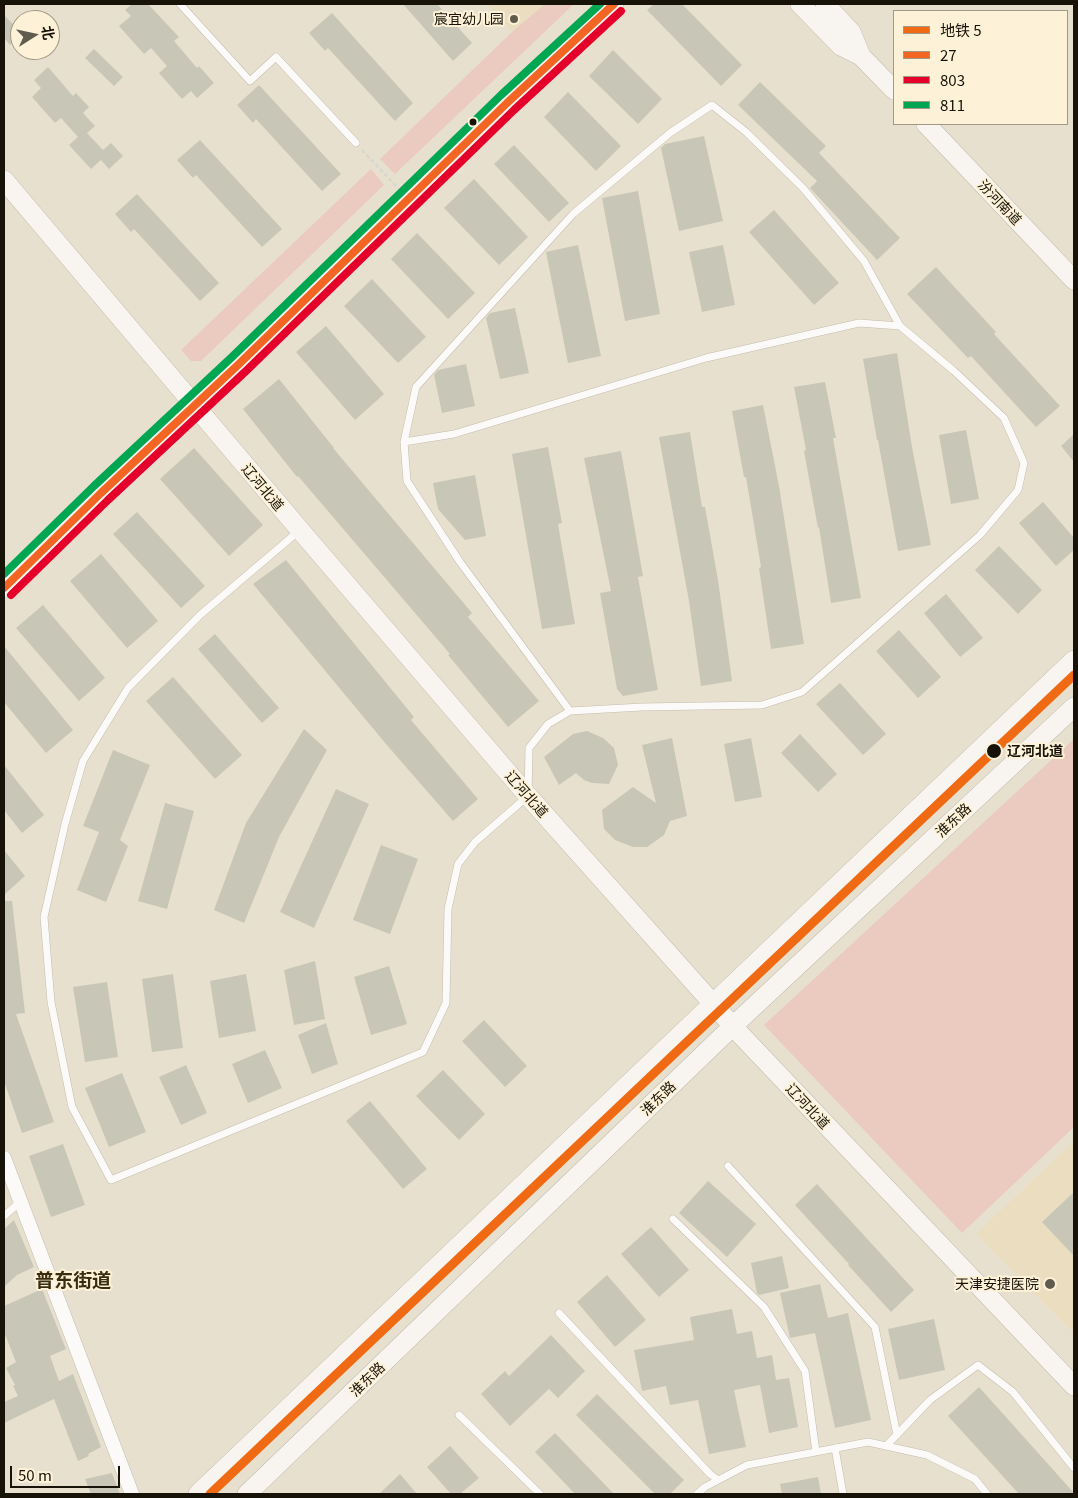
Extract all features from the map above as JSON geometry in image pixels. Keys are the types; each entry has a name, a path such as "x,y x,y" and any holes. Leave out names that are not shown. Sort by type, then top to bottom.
{"street":[{"path":"4,588 191,401 595,4"},
{"path":"4,573 191,401 614,4"},
{"path":"800,4 841,46 861,56 893,89"},
{"path":"825,4 851,32 861,56"},
{"name":"汾河南道","path":"927,125 1074,280"},
{"name":"辽河北道","path":"4,180 528,796 733,1026 1074,1386"},
{"path":"198,1494 1074,660"},
{"name":"淮东路","path":"247,1494 733,1026 1074,707"},
{"path":"4,1158 132,1494"}],"lane":[{"path":"180,4 250,81 276,57 356,143"},
{"path":"300,530 200,614 128,688 83,761 67,815 44,917 51,1002 72,1107 111,1180 423,1052 446,1003 448,909 458,864 475,842 528,796 529,748 548,724 570,711 642,707 762,705 802,692 980,535 1018,490 1024,464 1004,418 954,371 900,326 864,261 803,188 746,132 712,105 670,133 573,214 416,387 404,442 407,481 460,562 570,711"},
{"path":"404,442 454,434 706,358 859,323 900,326"},
{"path":"728,1166 875,1327 896,1435"},
{"path":"4,1216 20,1202"},
{"path":"672,1219 764,1307 805,1371 816,1452"},
{"path":"559,1313 710,1474 718,1480"},
{"path":"886,1446 930,1400 978,1365 1013,1392 1074,1468"},
{"path":"460,1416 540,1494"},
{"path":"697,1494 705,1487 748,1465 868,1442 927,1455 975,1479 987,1494"},
{"path":"835,1448 843,1494"}],"path":[{"path":"356,143 403,193"}],"shaded area":[{"name":"宸宜幼儿园","path":"487,4 545,4 512,32"},
{"path":"545,4 574,4 395,174 380,159 512,32"},
{"path":"371,169 384,185 201,361 191,361 181,350"},
{"path":"1074,739 1074,1127 962,1233 764,1025"},
{"name":"天津安捷医院","path":"1074,1141 1074,1334 976,1234"}],"building":[{"path":"132,4 148,4 179,37 174,41 197,68 199,66 214,83 197,98 191,91 182,99 159,73 167,66 151,48 144,54 119,26 131,16 125,10"},
{"path":"403,4 437,4 472,43 453,61"},
{"path":"654,4 682,4 742,65 721,86 647,10"},
{"path":"332,13 413,103 395,121 328,48 325,51 309,33"},
{"path":"4,15 10,21 10,45 4,38"},
{"path":"94,49 123,77 114,86 85,58"},
{"path":"613,50 662,99 638,124 589,76"},
{"path":"48,67 73,96 76,93 89,107 83,113 95,126 87,133 103,150 111,143 123,156 109,169 101,160 91,169 69,145 78,137 61,118 55,123 32,97 41,88 34,80"},
{"path":"760,82 826,146 819,153 900,238 877,260 810,188 817,181 738,105"},
{"path":"259,85 341,174 322,191 256,119 253,123 237,105"},
{"path":"568,92 621,146 596,171 544,117"},
{"path":"704,136 723,221 679,231 661,148 665,144"},
{"path":"200,140 282,229 262,247 196,175 193,178 177,160"},
{"path":"514,145 569,203 549,222 494,164"},
{"path":"474,179 528,237 499,265 444,208"},
{"path":"638,191 660,314 625,321 602,198"},
{"path":"137,194 219,283 200,301 134,229 131,232 115,214"},
{"path":"774,210 839,283 814,305 749,232"},
{"path":"417,233 475,293 448,319 391,259"},
{"path":"578,245 601,356 568,363 546,252"},
{"path":"723,245 735,305 702,312 689,252"},
{"path":"936,267 996,332 994,334 1060,406 1036,427 971,356 968,358 907,294"},
{"path":"372,279 426,337 398,363 344,306"},
{"path":"515,308 529,373 500,379 486,318 490,313"},
{"path":"326,326 384,394 355,420 296,352"},
{"path":"897,353 912,447 931,545 898,551 863,359"},
{"path":"466,364 475,406 442,413 434,375 438,370"},
{"path":"279,379 333,448 472,613 468,617 539,701 508,727 448,655 450,654 297,477 243,409"},
{"path":"825,382 836,438 833,438 861,598 831,603 794,387"},
{"path":"763,405 779,486 804,644 771,649 759,568 761,567 746,477 744,477 732,411"},
{"path":"966,430 979,499 951,504 939,435"},
{"path":"690,432 702,507 705,507 718,580 732,681 701,686 689,601 659,437"},
{"path":"1074,434 1074,462 1061,446"},
{"path":"548,447 562,523 558,524 575,624 542,629 512,454"},
{"path":"194,448 263,525 229,556 160,479"},
{"path":"621,451 643,576 638,577 658,690 623,696 617,689 600,593 611,591 584,458"},
{"path":"475,475 486,536 465,540 438,509 433,483"},
{"path":"1043,502 1074,538 1074,550 1056,566 1019,523"},
{"path":"137,512 205,586 181,608 113,534"},
{"path":"999,546 1042,590 1018,614 975,570"},
{"path":"101,554 158,621 127,648 70,581"},
{"path":"286,560 414,717 411,720 478,799 453,821 386,744 253,584"},
{"path":"946,594 983,638 960,657 924,613"},
{"path":"43,605 105,678 79,701 16,628"},
{"path":"899,630 941,677 918,698 876,651"},
{"path":"215,634 279,708 262,723 198,649"},
{"path":"4,646 73,730 46,753 4,702"},
{"path":"173,677 242,755 215,779 146,701"},
{"path":"840,683 886,734 863,755 816,704"},
{"path":"304,729 327,750 279,837 244,923 214,910 246,823"},
{"path":"587,731 603,738 614,748 618,765 609,784 592,783 584,780 576,773 559,785 544,757 573,734"},
{"path":"800,734 837,774 818,792 781,753"},
{"path":"672,738 687,816 670,821 664,835 647,847 633,847 615,840 604,829 602,810 633,787 656,803 642,745"},
{"path":"751,738 762,797 735,802 724,744"},
{"path":"113,750 150,765 120,840 128,846 106,902 77,890 99,832 83,826"},
{"path":"4,765 44,815 22,833 4,810"},
{"path":"336,789 369,804 314,928 280,912"},
{"path":"165,803 194,811 167,909 138,901"},
{"path":"381,845 418,859 390,934 353,920"},
{"path":"4,850 25,876 4,895"},
{"path":"4,901 12,901 25,1013 16,1014 54,1122 22,1133 4,1081"},
{"path":"315,961 325,1019 294,1025 284,970"},
{"path":"389,966 407,1024 371,1035 354,977"},
{"path":"173,974 183,1048 152,1052 142,979"},
{"path":"246,974 256,1031 219,1038 210,981"},
{"path":"107,982 118,1057 85,1062 73,987"},
{"path":"484,1020 527,1066 505,1087 462,1041"},
{"path":"326,1023 338,1064 312,1074 298,1035"},
{"path":"265,1050 282,1088 248,1103 232,1064"},
{"path":"186,1065 207,1113 181,1125 159,1077"},
{"path":"443,1070 485,1114 459,1140 416,1096"},
{"path":"122,1073 146,1132 109,1147 85,1088"},
{"path":"370,1101 427,1169 403,1189 346,1121"},
{"path":"63,1144 85,1205 51,1217 29,1156"},
{"path":"708,1181 756,1224 727,1257 679,1213"},
{"path":"817,1184 914,1290 891,1312 795,1205"},
{"path":"1074,1192 1074,1256 1042,1222"},
{"path":"14,1220 34,1267 17,1275 4,1287 4,1229"},
{"path":"651,1227 689,1270 659,1297 621,1254"},
{"path":"782,1256 789,1288 759,1295 751,1263"},
{"path":"607,1275 646,1320 615,1347 577,1302"},
{"path":"820,1284 828,1318 848,1313 871,1420 835,1428 815,1333 790,1338 780,1293"},
{"path":"42,1289 66,1349 50,1356 59,1381 73,1374 101,1447 78,1461 54,1399 4,1423 4,1402 18,1396 13,1386 15,1385 6,1368 16,1362 4,1332 4,1306"},
{"path":"732,1309 737,1334 752,1331 757,1358 772,1355 776,1380 789,1378 798,1427 769,1433 760,1385 734,1390 746,1447 709,1454 698,1400 670,1405 666,1386 642,1391 634,1350 694,1340 690,1317"},
{"path":"934,1319 945,1370 899,1380 888,1329"},
{"path":"551,1335 585,1371 558,1398 549,1389 510,1426 481,1394 505,1371 509,1376"},
{"path":"979,1387 1074,1494 1019,1494 948,1416"},
{"path":"597,1394 684,1480 670,1494 655,1494 576,1415"},
{"path":"555,1433 614,1494 575,1494 535,1452"},
{"path":"450,1446 479,1478 460,1494 451,1494 427,1467"},
{"path":"112,1473 120,1494 91,1494 85,1479"},
{"path":"400,1474 417,1494 379,1494"},
{"path":"818,1477 821,1494 782,1494 780,1484"}],"metro line":[{"name":"5","path":"210,1494 1074,675"}],"transit line":[{"name":"811","path":"4,574 94,486 232,357 500,96 600,4"},
{"name":"27","path":"4,588 101,493 239,364 507,103 614,4"},
{"name":"803","path":"11,595 108,500 246,371 514,110 621,11"}],"place":[{"name":"宸宜幼儿园","path":"514,19"},
{"name":"辽河北道","path":"994,751"},
{"name":"天津安捷医院","path":"1050,1284"}],"district":[{"name":"普东街道","path":"73,1280"}]}
